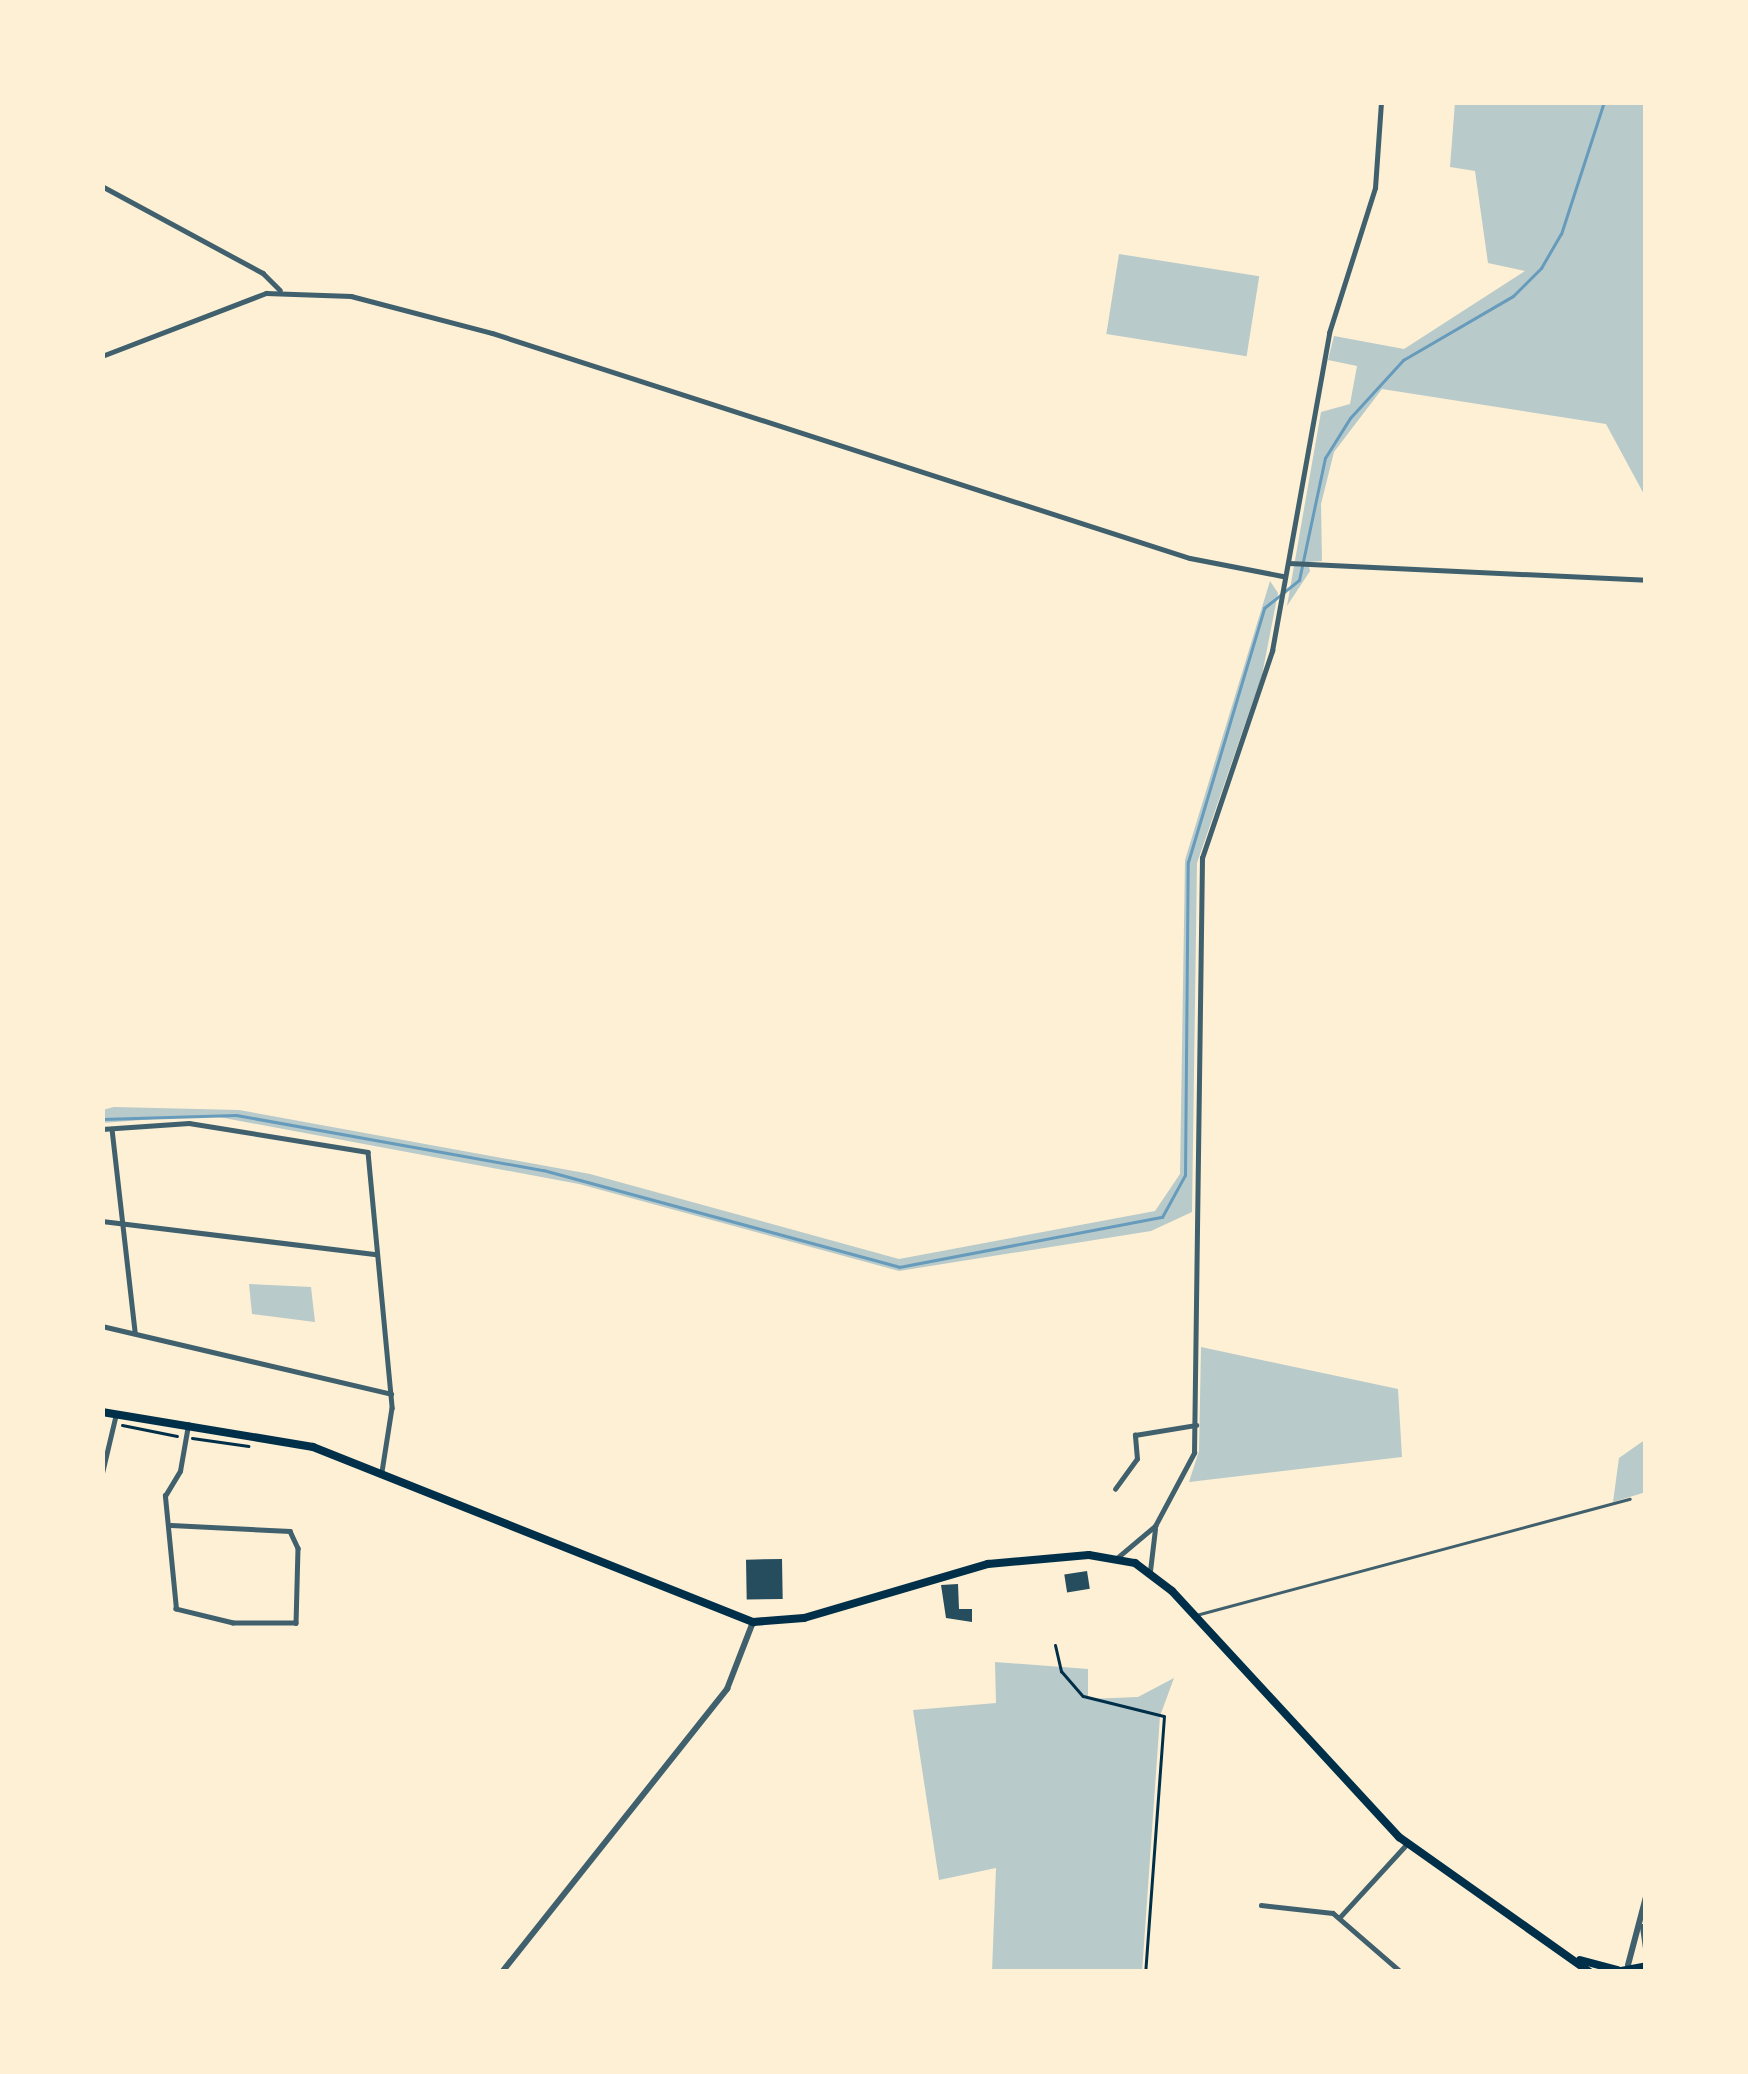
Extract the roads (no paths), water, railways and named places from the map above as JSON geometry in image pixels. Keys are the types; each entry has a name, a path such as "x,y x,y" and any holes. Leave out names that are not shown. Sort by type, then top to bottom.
{"main road":[{"path":"102,1412 115,1419 296,1442 458,1500 753,1622 804,1618 988,1564 1117,1558 1150,1571 1195,1615 1407,1844 1590,1972"},
{"path":"1573,1958 1620,1969 1646,1966"}],"street":[{"path":"1117,1558 1155,1526 1191,1466 1196,1424 1202,858 1266,676 1292,564 1329,333 1376,188 1381,102"},
{"path":"102,187 263,273 280,290"},
{"path":"102,356 280,290 421,312 1190,559 1286,580"},
{"path":"1292,564 1646,580"},
{"path":"102,1129 189,1123 368,1152 391,1394 382,1472"},
{"path":"111,1127 135,1332"},
{"path":"102,1221 124,1219 378,1255"},
{"path":"102,1326 135,1332 148,1342 391,1394"},
{"path":"104,1473 115,1419"},
{"path":"1115,1489 1137,1460 1136,1435 1196,1424"},
{"path":"171,1525 290,1531 298,1548 296,1623 182,1615 166,1492 180,1471 188,1425"},
{"path":"1150,1571 1155,1526"},
{"path":"502,1972 727,1689 753,1622"},
{"path":"1340,1917 1407,1844"},
{"path":"1646,1897 1642,1924 1646,1949"},
{"path":"1261,1905 1340,1917 1401,1972"},
{"path":"1620,1969 1642,1924"}],"lane":[{"path":"1195,1615 1630,1499"}],"waterway":[{"path":"102,1119 236,1115 543,1170 899,1267 1162,1217 1185,1175 1188,862 1264,608 1299,580 1325,458 1350,418 1403,360 1513,296 1541,268 1561,234 1604,102"}]}
